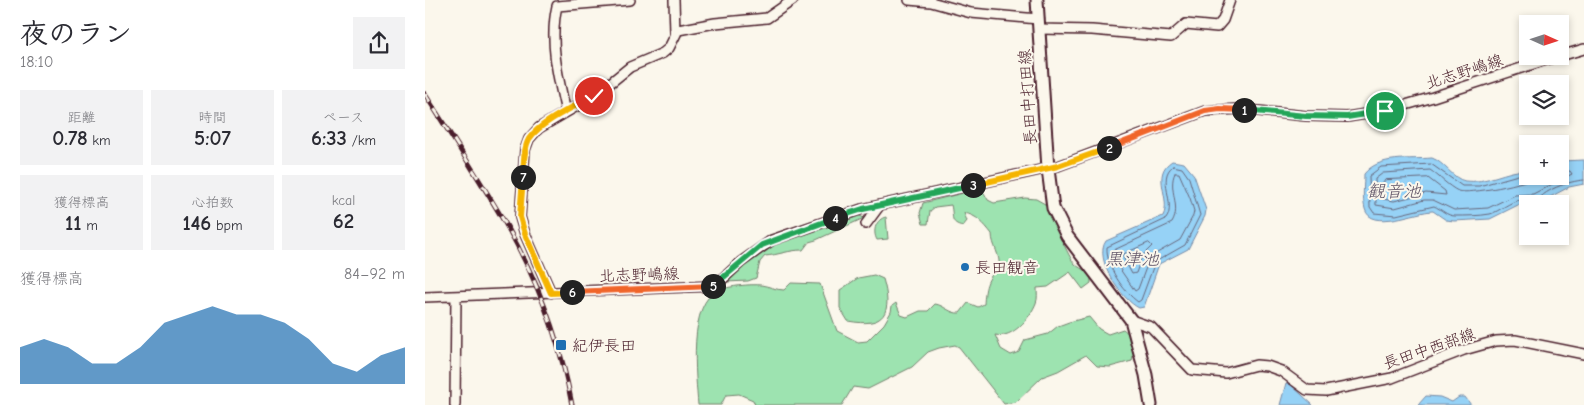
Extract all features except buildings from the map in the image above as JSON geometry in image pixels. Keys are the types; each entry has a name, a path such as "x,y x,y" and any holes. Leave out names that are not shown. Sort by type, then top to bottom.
{"street":[{"path":"566,112 556,66 554,30 557,6 630,0"},
{"path":"551,293 525,234 520,217 525,150 529,139 539,128 594,96 631,67 663,53 669,48 675,33 674,0"},
{"path":"675,33 691,26 767,18 793,0"},
{"path":"909,0 931,2 971,13 1039,24 1171,37 1186,24 1217,27 1223,20 1230,0"},
{"name":"長田中打田線","path":"1037,0 1048,168 1053,208 1067,236 1131,320 1146,375 1151,405"},
{"name":"北志野嶋線","path":"1569,53 1584,49"},
{"name":"北志野嶋線","path":"425,297 715,286 741,262 772,240 863,209 1048,168 1090,156 1205,111 1239,109 1306,116 1347,117 1385,111 1531,65"},
{"path":"866,224 880,205"},
{"path":"455,405 456,296"},
{"name":"長田中西部線","path":"1131,320 1151,326 1192,370 1226,374 1256,365 1267,366 1281,371 1307,390 1326,391 1392,378 1464,350 1495,341 1515,340 1584,354"}],"green space":[{"path":"971,191 983,191 988,200 994,203 1025,198 1036,199 1045,204 1072,260 1088,273 1091,279 1091,283 1083,289 1070,272 1048,287 1037,288 1037,301 1025,321 1008,334 995,335 1001,349 1011,355 1019,352 1025,340 1048,334 1058,326 1089,317 1099,329 1108,334 1123,329 1127,332 1133,343 1132,361 1110,367 1097,366 1086,355 1058,371 1042,377 1016,402 1004,404 959,347 955,345 928,352 912,367 868,389 853,387 842,405 755,405 753,400 739,394 726,395 721,405 698,405 695,360 698,324 702,309 709,297 719,290 734,286 756,285 784,290 791,283 820,284 837,331 858,342 867,341 884,324 891,312 892,306 896,303 901,315 907,317 920,311 928,311 935,304 960,313 968,303 978,307 984,304 987,284 991,276 999,268 999,259 992,234 980,220 969,214 964,213 967,221 963,226 956,223 953,219 951,205 935,207 930,211 928,224 923,224 920,213 923,203"},
{"path":"858,215 864,218 809,242 803,250 765,256 760,262 756,278 748,281 726,282 737,270 772,244"},
{"path":"886,217 888,239 877,240 875,229 877,223"},
{"path":"874,275 883,279 886,291 886,309 883,315 878,320 870,322 848,321 840,308 840,290 858,278"}],"water":[{"name":"観音池","path":"1432,158 1441,163 1452,174 1465,181 1481,181 1519,171 1519,185 1569,185 1569,161 1584,160 1584,184 1569,187 1554,195 1519,195 1519,205 1490,219 1446,220 1433,211 1395,219 1376,219 1369,216 1365,209 1363,192 1364,174 1378,164 1395,160"},
{"name":"黒津池","path":"1172,161 1184,163 1194,175 1206,210 1205,216 1188,249 1159,264 1144,307 1139,308 1125,297 1111,278 1103,258 1103,249 1106,241 1163,216 1165,202 1163,173"},
{"path":"1286,383 1290,384 1313,405 1280,405"},
{"path":"1426,396 1440,397 1452,402 1459,397 1465,397 1471,405 1418,405"}],"railway":[{"path":"425,94 499,213 530,272 548,315 562,360 572,405"}],"place":[{"name":"長田観音","path":"965,267"},
{"name":"紀伊長田","path":"561,345"}],"route":[{"path":"594,96 539,128 529,139 525,150 520,217 525,234 551,293 715,286 762,245 772,240 863,209 1058,166 1090,156 1205,111 1239,109 1306,116 1347,117 1385,111"}]}
